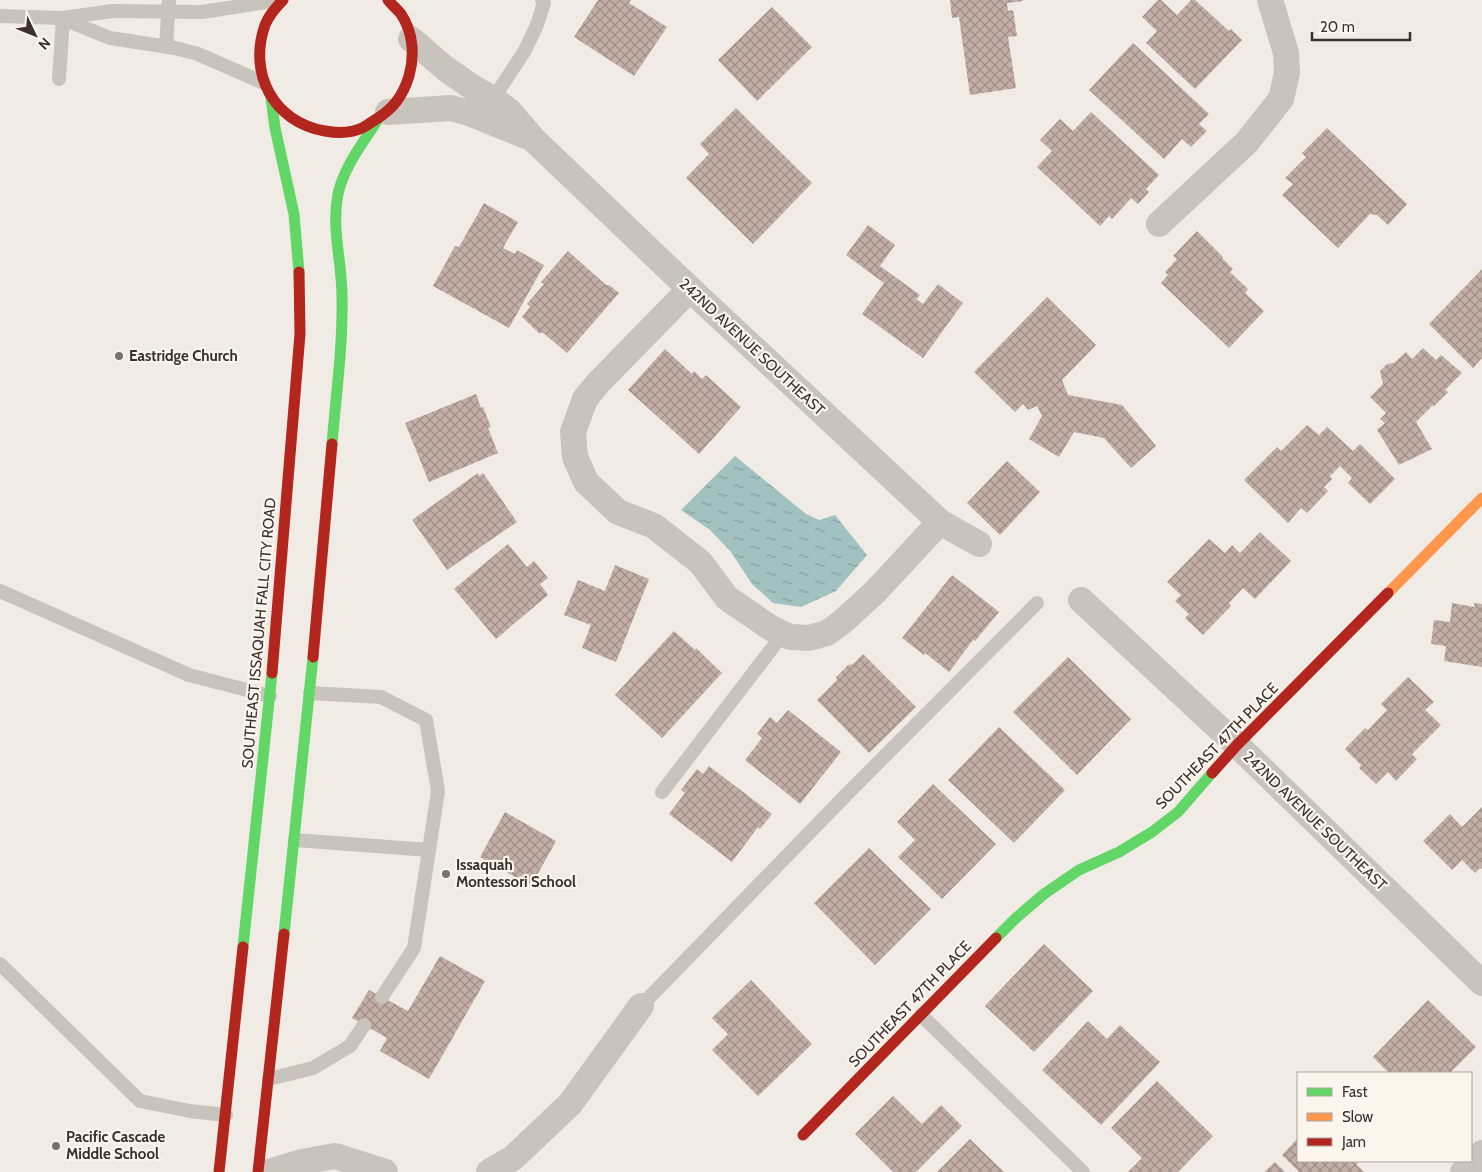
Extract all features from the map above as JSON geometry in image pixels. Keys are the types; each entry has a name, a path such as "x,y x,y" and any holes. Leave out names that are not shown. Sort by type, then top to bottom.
{"street":[{"path":"283,0 265,24 259,46 259,68 264,84 271,98 281,110 297,123 316,131 337,133 358,130 382,116 395,105 407,85 413,62 411,39 401,15 398,0"},
{"path":"388,0 401,15"},
{"path":"1159,224 1247,142 1281,99 1287,73 1286,53 1270,0"},
{"name":"242ND AVENUE SOUTHEAST","path":"411,39 446,69 509,111 534,140 690,289 940,522 979,544"},
{"name":"SOUTHEAST ISSAQUAH FALL CITY ROAD","path":"219,1172 270,696 300,334 298,244 294,214 275,128 271,98"},
{"name":"242ND AVENUE SOUTHEAST","path":"382,116 451,108 470,113 534,140"},
{"path":"258,1172 310,693 342,323 342,286 336,239 335,212 337,195 350,164 382,116"},
{"path":"690,289 598,383 585,399 573,432 575,456 586,482 618,512 654,526 700,562 727,598 771,628 791,637 809,638 827,633 841,623 875,592 940,522"},
{"name":"SOUTHEAST 47TH PLACE","path":"803,1135 1016,918 1044,894 1079,870 1119,852 1152,832 1178,812 1237,745 1482,498"},
{"name":"242ND AVENUE SOUTHEAST","path":"1081,600 1237,745 1482,983"},
{"path":"489,1172 514,1158 570,1104 641,1006"},
{"path":"1464,1172 1482,1153"},
{"path":"269,1172 302,1162 335,1156 385,1172"}],"lane":[{"path":"0,16 63,18 168,6 202,12 283,0"},
{"path":"493,99 524,52 537,25 544,3 542,0"},
{"path":"166,47 168,6"},
{"path":"63,18 110,38 198,54 213,59 264,84"},
{"path":"59,79 63,18"},
{"path":"0,591 189,674 270,696"},
{"path":"641,1006 846,795 1037,603"},
{"path":"662,792 784,634"},
{"path":"310,693 382,697 426,720 438,791 414,948 382,997"},
{"path":"295,840 429,850"},
{"path":"0,964 140,1101 190,1111 226,1115"},
{"path":"921,1015 1084,1172"},
{"path":"269,1079 313,1068 350,1046 364,1025"}],"water":[{"path":"735,456 806,514 819,520 835,515 867,555 836,591 801,607 773,603 752,584 731,552 710,530 681,510"}],"building":[{"path":"598,0 631,0 629,3 667,27 634,76 574,37"},
{"path":"950,0 1023,0 1007,3 1008,11 1013,10 1017,36 1008,37 1016,88 970,95 959,17 952,18"},
{"path":"1158,0 1161,0 1177,15 1191,0 1195,0 1229,31 1231,29 1242,40 1195,89 1146,43 1157,31 1142,17"},
{"path":"772,7 812,47 757,101 718,60"},
{"path":"1133,43 1209,114 1199,124 1207,131 1191,147 1182,139 1164,159 1089,90"},
{"path":"736,108 812,183 753,244 686,178 709,154 700,144"},
{"path":"1091,112 1159,175 1146,189 1149,192 1138,204 1131,198 1112,219 1109,216 1100,226 1037,167 1052,151 1040,140 1060,119 1073,131"},
{"path":"1327,128 1407,204 1388,225 1377,215 1370,214 1338,248 1282,195 1293,184 1285,178 1306,157 1302,153"},
{"path":"484,203 518,222 503,248 515,254 517,250 544,265 509,328 433,286 455,246 459,247"},
{"path":"868,225 895,245 880,266 920,295 916,299 923,304 938,284 963,303 923,358 862,314 884,283 846,255"},
{"path":"1197,231 1223,257 1233,269 1230,272 1248,289 1245,293 1264,311 1229,348 1161,283 1168,275 1165,272 1177,259 1173,256"},
{"path":"568,251 606,285 609,285 619,293 567,353 542,332 540,334 522,317 530,307 527,304 544,284 541,282"},
{"path":"1482,269 1482,358 1473,368 1429,324"},
{"path":"1047,297 1096,345 1062,380 1068,395 1122,405 1156,446 1131,468 1104,438 1074,432 1059,457 1029,439 1042,416 1037,406 1028,410 1023,404 1015,412 974,372"},
{"path":"1423,348 1436,360 1441,355 1462,373 1445,390 1448,392 1416,422 1432,449 1399,465 1377,430 1385,423 1380,419 1386,413 1370,397 1383,384 1380,371 1387,364 1394,363 1406,352 1412,359"},
{"path":"665,349 692,374 694,371 702,379 706,375 741,407 699,454 628,390"},
{"path":"476,394 491,427 488,428 498,453 429,482 405,423"},
{"path":"1307,425 1319,435 1327,427 1353,451 1360,444 1395,479 1370,504 1348,483 1352,478 1340,466 1330,476 1332,479 1324,487 1328,491 1307,513 1301,508 1288,523 1244,480 1277,447 1281,451"},
{"path":"1007,461 1040,492 1000,535 967,503"},
{"path":"478,473 479,476 483,473 517,522 447,570 412,520"},
{"path":"1260,532 1291,561 1255,599 1243,588 1229,603 1231,606 1203,635 1185,618 1189,614 1175,601 1181,595 1167,582 1209,539 1225,553 1232,545 1240,553"},
{"path":"508,544 527,567 534,561 548,578 540,584 548,595 496,639 454,589"},
{"path":"615,565 649,579 616,662 582,648 591,625 564,615 578,580 605,591"},
{"path":"952,575 999,612 975,641 973,640 949,672 902,638"},
{"path":"1452,603 1475,607 1474,603 1482,604 1482,667 1444,661 1446,646 1431,644 1434,620 1450,622"},
{"path":"674,631 695,650 696,648 722,673 662,738 615,695"},
{"path":"863,654 916,707 869,753 817,700 837,680 836,677 848,665 853,664"},
{"path":"1068,657 1131,719 1077,775 1013,712"},
{"path":"1408,677 1434,702 1425,710 1441,725 1412,754 1417,759 1396,781 1388,772 1376,784 1359,768 1361,765 1345,749 1365,728 1368,730 1387,710 1381,704"},
{"path":"788,710 841,752 800,804 745,760 762,738 757,734 770,717 777,723"},
{"path":"999,727 1065,790 1014,843 948,780"},
{"path":"709,766 772,814 760,829 758,827 732,862 669,814 685,793 681,790 697,769 703,774"},
{"path":"933,784 996,844 942,899 898,857 915,840 897,822"},
{"path":"1482,807 1482,869 1480,868 1475,873 1462,860 1452,870 1423,841 1450,814 1462,827"},
{"path":"505,812 556,841 531,886 480,857"},
{"path":"869,848 931,909 875,965 814,903"},
{"path":"1044,944 1093,991 1034,1052 985,1006"},
{"path":"440,956 485,981 429,1079 380,1051 387,1038 352,1018 369,990 408,1011"},
{"path":"751,980 812,1044 758,1096 712,1050 728,1034 712,1018"},
{"path":"1428,1000 1476,1047 1451,1072 1388,1072 1373,1057"},
{"path":"1088,1021 1107,1039 1120,1025 1160,1062 1101,1125 1042,1070"},
{"path":"1157,1081 1213,1136 1178,1172 1128,1172 1142,1158 1111,1128"},
{"path":"893,1096 922,1124 941,1105 962,1126 916,1172 893,1172 855,1134"},
{"path":"970,1139 1004,1172 937,1172"},
{"path":"1297,1139 1297,1162 1358,1162 1356,1164 1364,1172 1299,1172 1282,1155"},
{"path":"1275,1162 1285,1172 1264,1172"}],"traffic: fast":[{"path":"271,98 275,128 294,214 299,272"},
{"path":"332,444 342,315 342,283 336,232 336,207 345,174 354,156 377,121"},
{"path":"284,934 313,657"},
{"path":"243,947 272,673"},
{"path":"996,938 1044,894 1079,870 1119,852 1152,832 1178,812 1212,773"}],"traffic: slow":[{"path":"1388,593 1482,498"}],"traffic: jam":[{"path":"283,0 267,21 261,43 260,61 269,93 291,117 307,126 325,131 339,132 362,128 381,116 392,107 407,83 411,68 412,44 405,21 388,0"},
{"path":"272,673 300,334 299,272"},
{"path":"313,657 332,444"},
{"path":"1212,773 1237,745 1388,593"},
{"path":"258,1172 284,934"},
{"path":"803,1135 996,938"},
{"path":"219,1172 243,947"}],"place":[{"name":"Eastridge Church","path":"119,356"},
{"name":"Issaquah Montessori School","path":"446,874"},
{"name":"Pacific Cascade Middle School","path":"56,1146"}]}
